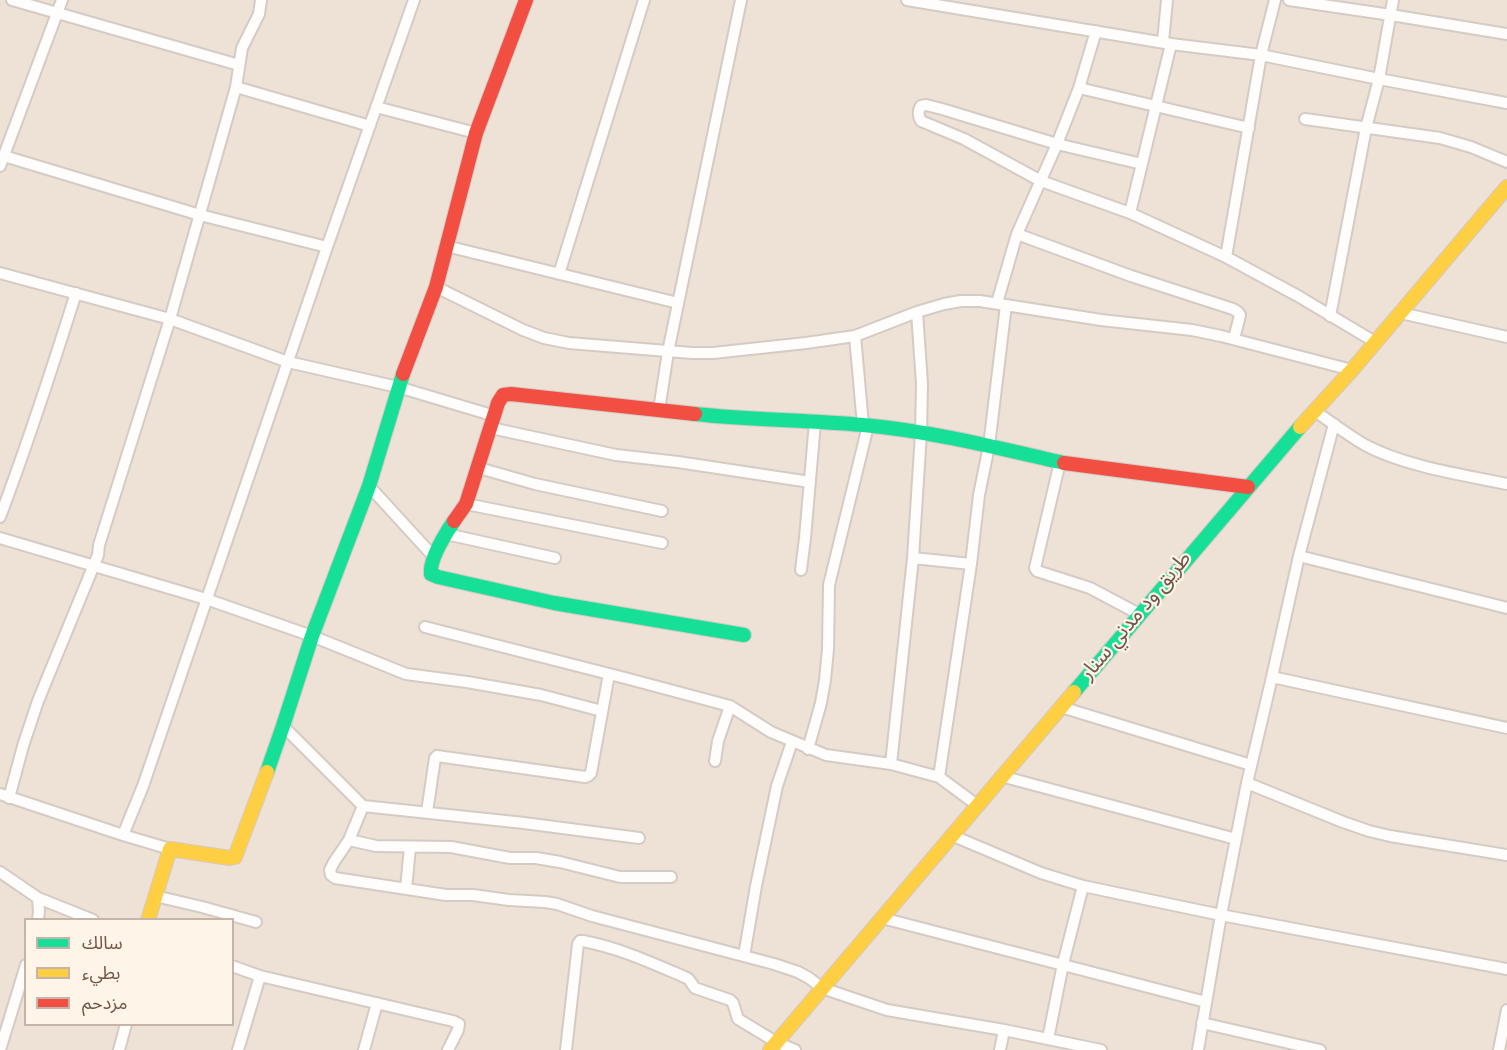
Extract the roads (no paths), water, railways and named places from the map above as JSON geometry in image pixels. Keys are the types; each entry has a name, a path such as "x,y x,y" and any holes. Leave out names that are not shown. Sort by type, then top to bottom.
{"main road":[{"path":"149,918 170,849 220,857 235,857 283,726 312,636 369,486 398,387 436,287 476,133 526,0"},
{"name":"طريق ود مدني سنار","path":"773,1046 1279,450 1501,203 1507,187"},
{"path":"744,635 554,603 432,574 430,570 434,557 466,504 498,403 503,395 731,418 865,425 921,433 1060,462 1248,486"}],"street":[{"path":"12,0 239,64"},
{"path":"62,0 2,161 200,215 327,246"},
{"path":"170,849 4,796 38,701 98,555 99,545 200,215 236,87 242,48 259,14 261,0"},
{"path":"123,835 143,786 327,246 414,0"},
{"path":"559,274 644,0"},
{"path":"659,410 668,352 741,0"},
{"path":"907,0 1167,43 1261,55 1507,103"},
{"path":"1130,213 1156,107 1167,43 1167,0"},
{"path":"1226,257 1261,55 1275,0"},
{"path":"1289,0 1507,34"},
{"path":"1330,316 1393,0"},
{"path":"939,777 979,495 989,446 1002,304 1017,234 1079,88 1096,31"},
{"path":"236,87 370,126"},
{"path":"1079,88 1249,128"},
{"path":"1142,164 1057,144 926,105 919,109 921,121 964,139 1041,181 1130,213 1226,257 1298,296 1375,342"},
{"path":"376,107 476,133"},
{"path":"1305,119 1455,141 1507,162"},
{"path":"1017,234 1131,276 1233,309 1240,315 1234,339"},
{"path":"446,246 678,303"},
{"path":"0,273 170,319 288,362 398,387 493,422 616,455 810,482"},
{"path":"436,287 544,338 569,343 668,352 712,353 855,336 944,304 980,301 1101,320 1192,330 1352,370"},
{"path":"0,517 47,385 76,293"},
{"path":"891,764 913,558 921,433 922,384 917,312"},
{"path":"1401,313 1507,337"},
{"path":"808,749 825,680 830,585 865,425 855,336"},
{"path":"1315,411 1367,446 1393,456 1427,467 1507,484"},
{"path":"801,570 815,422"},
{"path":"1198,1050 1246,783 1299,556 1334,424"},
{"path":"1060,462 1035,568 1038,571 1078,583 1139,615"},
{"path":"479,468 535,484 662,511"},
{"path":"369,486 434,557"},
{"path":"466,504 662,543"},
{"path":"446,534 555,558"},
{"path":"0,538 206,599 312,636 406,674 541,695 602,711"},
{"path":"1299,556 1507,608"},
{"path":"913,558 971,564"},
{"path":"425,627 730,706 771,732 808,749 838,758 891,764 939,777 977,805"},
{"path":"427,812 437,756 588,776 591,773 609,674"},
{"path":"1272,677 1507,728"},
{"path":"715,761 718,741 730,706"},
{"path":"1060,707 1251,765"},
{"path":"283,726 363,806 639,838"},
{"path":"744,956 777,786 792,742"},
{"path":"1001,776 1236,839"},
{"path":"1246,783 1369,831 1507,855"},
{"path":"363,806 349,840 330,870 331,875 335,878 446,895 473,895 551,903 798,972 822,988 887,1010 1097,1049"},
{"path":"951,835 1041,873 1083,886 1221,915 1507,969"},
{"path":"349,840 376,846 451,847 510,858 536,858 620,877 671,877"},
{"path":"406,889 410,847"},
{"path":"0,872 38,898 88,918"},
{"path":"1048,1039 1063,964 1083,886"},
{"path":"155,896 256,922"},
{"path":"38,898 38,918"},
{"path":"882,918 1206,1002"},
{"path":"566,1050 580,941 610,947 687,978 695,988 733,1002 738,1019 773,1046 795,1050"},
{"path":"234,967 260,976 453,1021 459,1024 458,1030 448,1050"},
{"path":"0,1050 24,972"},
{"path":"238,1050 260,976"},
{"path":"364,1050 376,1003"},
{"path":"1499,1050 1507,1010"},
{"path":"1203,1023 1320,1050"},
{"path":"119,1050 125,1026"},
{"path":"1000,1050 1004,1030"}]}
